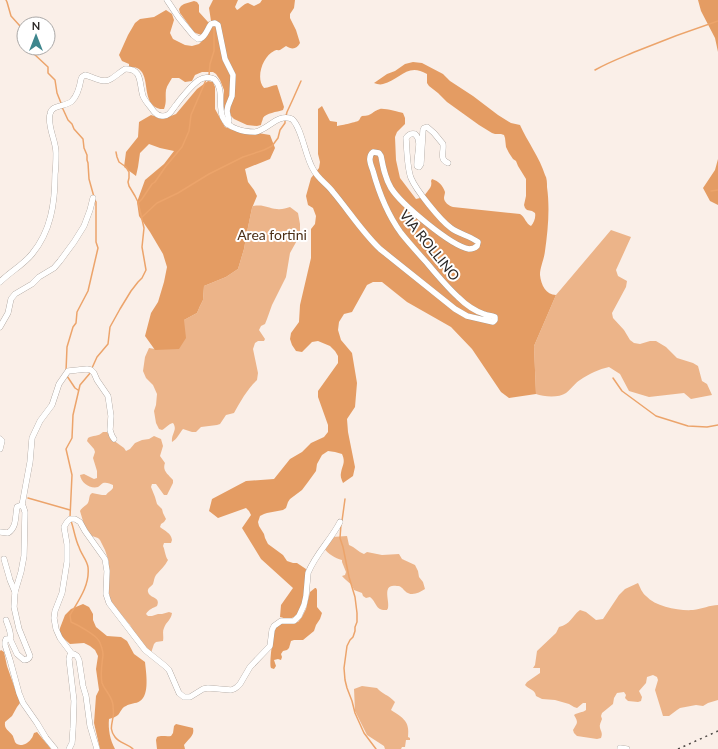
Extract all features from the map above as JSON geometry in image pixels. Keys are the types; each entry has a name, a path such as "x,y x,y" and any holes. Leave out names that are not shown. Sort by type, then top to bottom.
{"street":[{"path":"167,0 179,18 198,39 203,38 211,24 215,23 218,25 225,59 233,75 232,96 228,106 229,121 227,124"},
{"path":"0,282 31,256 46,230 51,217 54,200 56,153 50,113 53,109 72,102 82,77 87,75 107,81 125,69 133,70 138,76 142,85 143,96 147,103 160,116 169,114 180,100 200,80 212,78 216,80 218,84 221,110 227,124"},
{"name":"VIA ROLLINO","path":"227,124 234,128 255,132 284,118 292,119 295,122 314,172 332,190 371,241 455,309 467,316 493,322 495,320 494,316 484,314 473,309 458,297 401,232 388,211 380,194 369,157 373,152 379,153 386,179 392,190 411,210 428,224 456,243 470,249 475,248 478,246 478,242 449,227 436,214 415,186 410,177 406,138 408,135 412,134 415,134 419,138 417,166 420,167 423,130 427,127 443,144 443,159 448,163"},
{"path":"0,327 8,313 11,299 39,277 54,268 74,242 84,226 93,198"},
{"path":"6,620 10,632 10,639 17,654 24,660 28,659 30,656 19,629 14,607 15,592 24,556 25,512 22,505 30,462 32,438 40,421 52,405 59,384 68,371 87,369 94,373 108,396 111,416 110,430 114,438"},
{"path":"0,438 2,442 0,449"},
{"path":"0,532 8,533 12,529 17,507 22,505"},
{"path":"97,749 90,726 79,660 72,654 58,633 54,618 62,593 67,562 67,544 64,527 70,519 75,519 80,522 105,559 107,571 106,594 109,603 145,650 169,670 179,693 187,698 203,689 228,690 236,688 250,667 270,646 274,626 281,621 292,621 298,618 302,612 310,571 317,555 336,531 340,522"},
{"path":"4,559 15,592"},
{"path":"10,639 6,640 5,645 23,703 55,749"},
{"path":"69,749 72,743 74,701 69,659 70,655 72,654"},
{"path":"620,748 627,749"}],"green space":[{"name":"Area fortini","path":"253,206 263,206 274,209 284,209 290,207 298,213 300,224 300,235 290,253 286,277 272,305 265,324 261,326 259,330 265,339 264,341 258,341 255,343 253,349 258,373 257,380 247,391 234,413 226,415 220,424 201,427 196,432 183,429 177,438 172,442 172,437 175,430 173,423 162,430 159,429 156,423 154,411 157,394 153,385 146,378 143,371 145,357 149,348 155,349 184,320 197,313 203,300 204,286 226,277 238,269 244,249"},
{"path":"611,230 631,237 616,270 618,276 627,281 626,287 612,313 613,318 634,343 640,344 656,341 666,347 677,358 698,366 702,381 707,384 712,395 691,399 684,393 649,397 629,391 620,374 609,367 598,370 578,381 563,395 543,396 536,394 534,346 556,295"},
{"path":"103,432 107,432 113,440 126,451 135,443 142,440 149,439 154,436 161,439 163,446 160,456 165,463 164,468 167,474 173,480 167,495 164,495 156,484 152,484 151,487 157,504 162,509 166,519 160,527 169,534 172,540 171,543 164,543 163,546 168,560 156,575 153,584 148,589 149,594 158,601 157,606 146,614 148,616 152,616 169,612 172,613 163,630 163,641 156,642 154,644 151,653 140,642 130,625 113,605 108,588 109,562 105,550 98,538 89,535 85,528 80,511 88,503 92,493 106,495 113,488 113,485 106,483 103,483 98,487 89,486 82,481 80,475 84,474 94,479 97,478 97,471 93,458 95,452 87,441 88,438 99,435"},
{"path":"347,536 349,545 364,554 367,552 382,555 399,554 402,559 415,565 425,589 418,593 410,594 400,586 389,587 387,593 388,609 383,610 378,608 370,597 366,598 362,593 354,590 351,584 342,576 345,575 346,572 342,560 332,556 324,548 332,537"},
{"path":"638,583 643,593 650,600 668,608 693,610 718,605 718,700 703,706 696,705 680,708 669,716 663,716 655,690 658,680 657,677 653,675 647,677 646,683 639,691 642,697 641,701 628,701 625,698 626,695 624,692 617,693 613,704 602,713 600,726 602,734 601,738 597,739 577,736 573,730 577,723 574,715 586,710 586,703 583,703 577,708 555,700 542,699 536,696 533,691 525,685 540,673 540,668 533,668 535,665 537,651 556,633 559,627 569,622 580,610 586,612 596,620 603,619 619,595 625,589"},
{"path":"362,686 377,688 395,702 391,710 405,720 408,727 408,737 410,740 406,740 405,747 402,747 401,749 385,749 384,746 367,735 355,711 354,689"}],"shaded area":[{"path":"213,0 238,0 235,7 237,10 248,3 254,6 262,0 295,0 290,18 300,43 294,48 286,46 280,50 275,50 267,57 260,73 261,84 264,88 277,85 284,107 283,110 264,116 261,125 247,125 234,119 225,110 223,107 224,90 220,80 213,72 202,72 195,75 192,81 185,82 179,78 172,78 166,90 166,102 164,109 157,108 150,101 145,80 141,71 134,67 129,67 129,64 122,61 119,55 135,23 140,19 154,17 166,10 172,14 174,20 170,33 173,39 185,45 192,46 199,44 203,40 203,36 194,32 180,13 179,9 184,4 194,1 197,2 199,5 199,12 208,22 211,21 209,8"},
{"path":"698,0 718,0 718,52 715,38 701,11"},
{"path":"413,62 422,63 443,74 450,81 498,115 511,123 520,125 546,176 548,219 545,251 540,275 545,289 552,295 556,295 534,346 536,394 509,398 501,392 472,349 451,327 407,302 382,282 373,282 367,285 352,312 344,314 339,322 338,330 341,340 352,353 357,383 355,407 347,419 355,467 353,476 343,483 341,476 341,470 344,462 342,454 328,451 322,455 317,464 316,471 302,490 290,499 286,508 260,516 258,522 268,544 283,555 287,561 297,563 306,569 304,596 300,610 292,618 284,618 280,617 281,605 293,588 261,559 242,528 251,515 249,511 246,508 218,518 209,511 212,499 246,481 274,479 290,459 302,452 311,443 324,437 328,432 328,425 318,397 318,391 338,363 338,356 330,346 318,341 312,342 302,352 296,351 290,339 291,333 299,322 300,305 311,258 311,229 315,224 316,216 313,208 308,205 306,196 311,178 319,168 320,162 318,154 318,109 322,106 330,121 337,122 337,126 358,121 362,116 368,115 380,109 403,113 405,124 397,132 395,137 396,160 400,178 416,199 424,197 430,188 432,179 439,182 442,186 445,192 445,201 453,207 520,214 531,226 535,218 535,213 525,208 526,179 506,147 504,135 492,133 447,102 429,86 427,83 427,74 420,71 409,71 383,84 374,83 405,64"},
{"path":"208,81 213,82 215,87 215,109 225,127 242,133 270,135 275,148 270,159 245,169 248,182 257,196 252,208 244,249 238,269 226,277 204,286 203,300 197,313 184,320 186,338 179,349 155,350 145,336 151,313 158,302 167,267 163,254 139,216 137,202 145,180 164,164 174,151 149,144 140,153 136,176 124,167 126,152 138,137 139,122 151,115 163,119 176,114 197,89"},
{"path":"718,159 718,205 710,201 703,188 715,170"},
{"path":"315,588 317,590 317,607 322,613 314,631 303,640 291,641 289,648 281,654 281,660 274,660 276,666 274,669 271,668 270,661 274,633 276,629 281,624 298,622 306,609 310,592"},
{"path":"83,604 89,607 93,614 93,620 96,627 107,636 121,637 127,641 134,654 145,662 147,683 143,698 138,702 124,707 117,716 109,719 110,734 115,749 100,749 94,723 96,696 99,690 96,669 98,656 95,650 90,646 84,643 70,644 60,635 60,628 65,615 71,609"},
{"path":"1,650 4,652 7,666 20,703 12,716 5,722 6,728 13,736 15,742 19,745 23,745 28,742 34,733 37,732 51,749 0,749"},
{"path":"176,724 193,728 192,735 184,745 185,749 157,749 157,737 171,736"}],"waterway":[{"path":"6,0 11,16 16,22"},
{"path":"595,70 647,47 718,21"},
{"path":"209,75 210,64 214,51 214,26"},
{"path":"36,56 48,67 48,73 55,80 57,93 61,103"},
{"path":"139,202 182,147 189,131 191,115 206,80"},
{"path":"286,116 301,81"},
{"path":"62,107 68,120 83,139 84,148 87,155 89,179 94,197"},
{"path":"142,217 157,203 178,193 209,174 243,157 272,146 278,138 285,120"},
{"path":"92,368 97,357 108,344 110,327 131,291 142,278 146,270 142,247 144,228 138,202 129,186 129,172 126,167 119,162 116,152"},
{"path":"711,191 718,190"},
{"path":"66,371 67,347 73,327 76,323 77,312 88,291 98,248 96,242 95,200"},
{"path":"70,517 72,475 66,449 72,438 73,415 80,385 91,372"},
{"path":"67,376 78,390"},
{"path":"613,378 622,391 656,416 688,426 707,427 718,425"},
{"path":"28,498 70,510"},
{"path":"342,521 345,499"},
{"path":"71,521 78,544 88,567 86,586 70,615 71,622 91,633 100,642 103,653 101,680 113,705 112,732 117,739 133,749"},
{"path":"341,524 340,538 355,597 357,613 355,631 347,646 344,668 345,680 355,713 364,733 376,749"}],"railway":[{"path":"678,749 718,731"}]}
